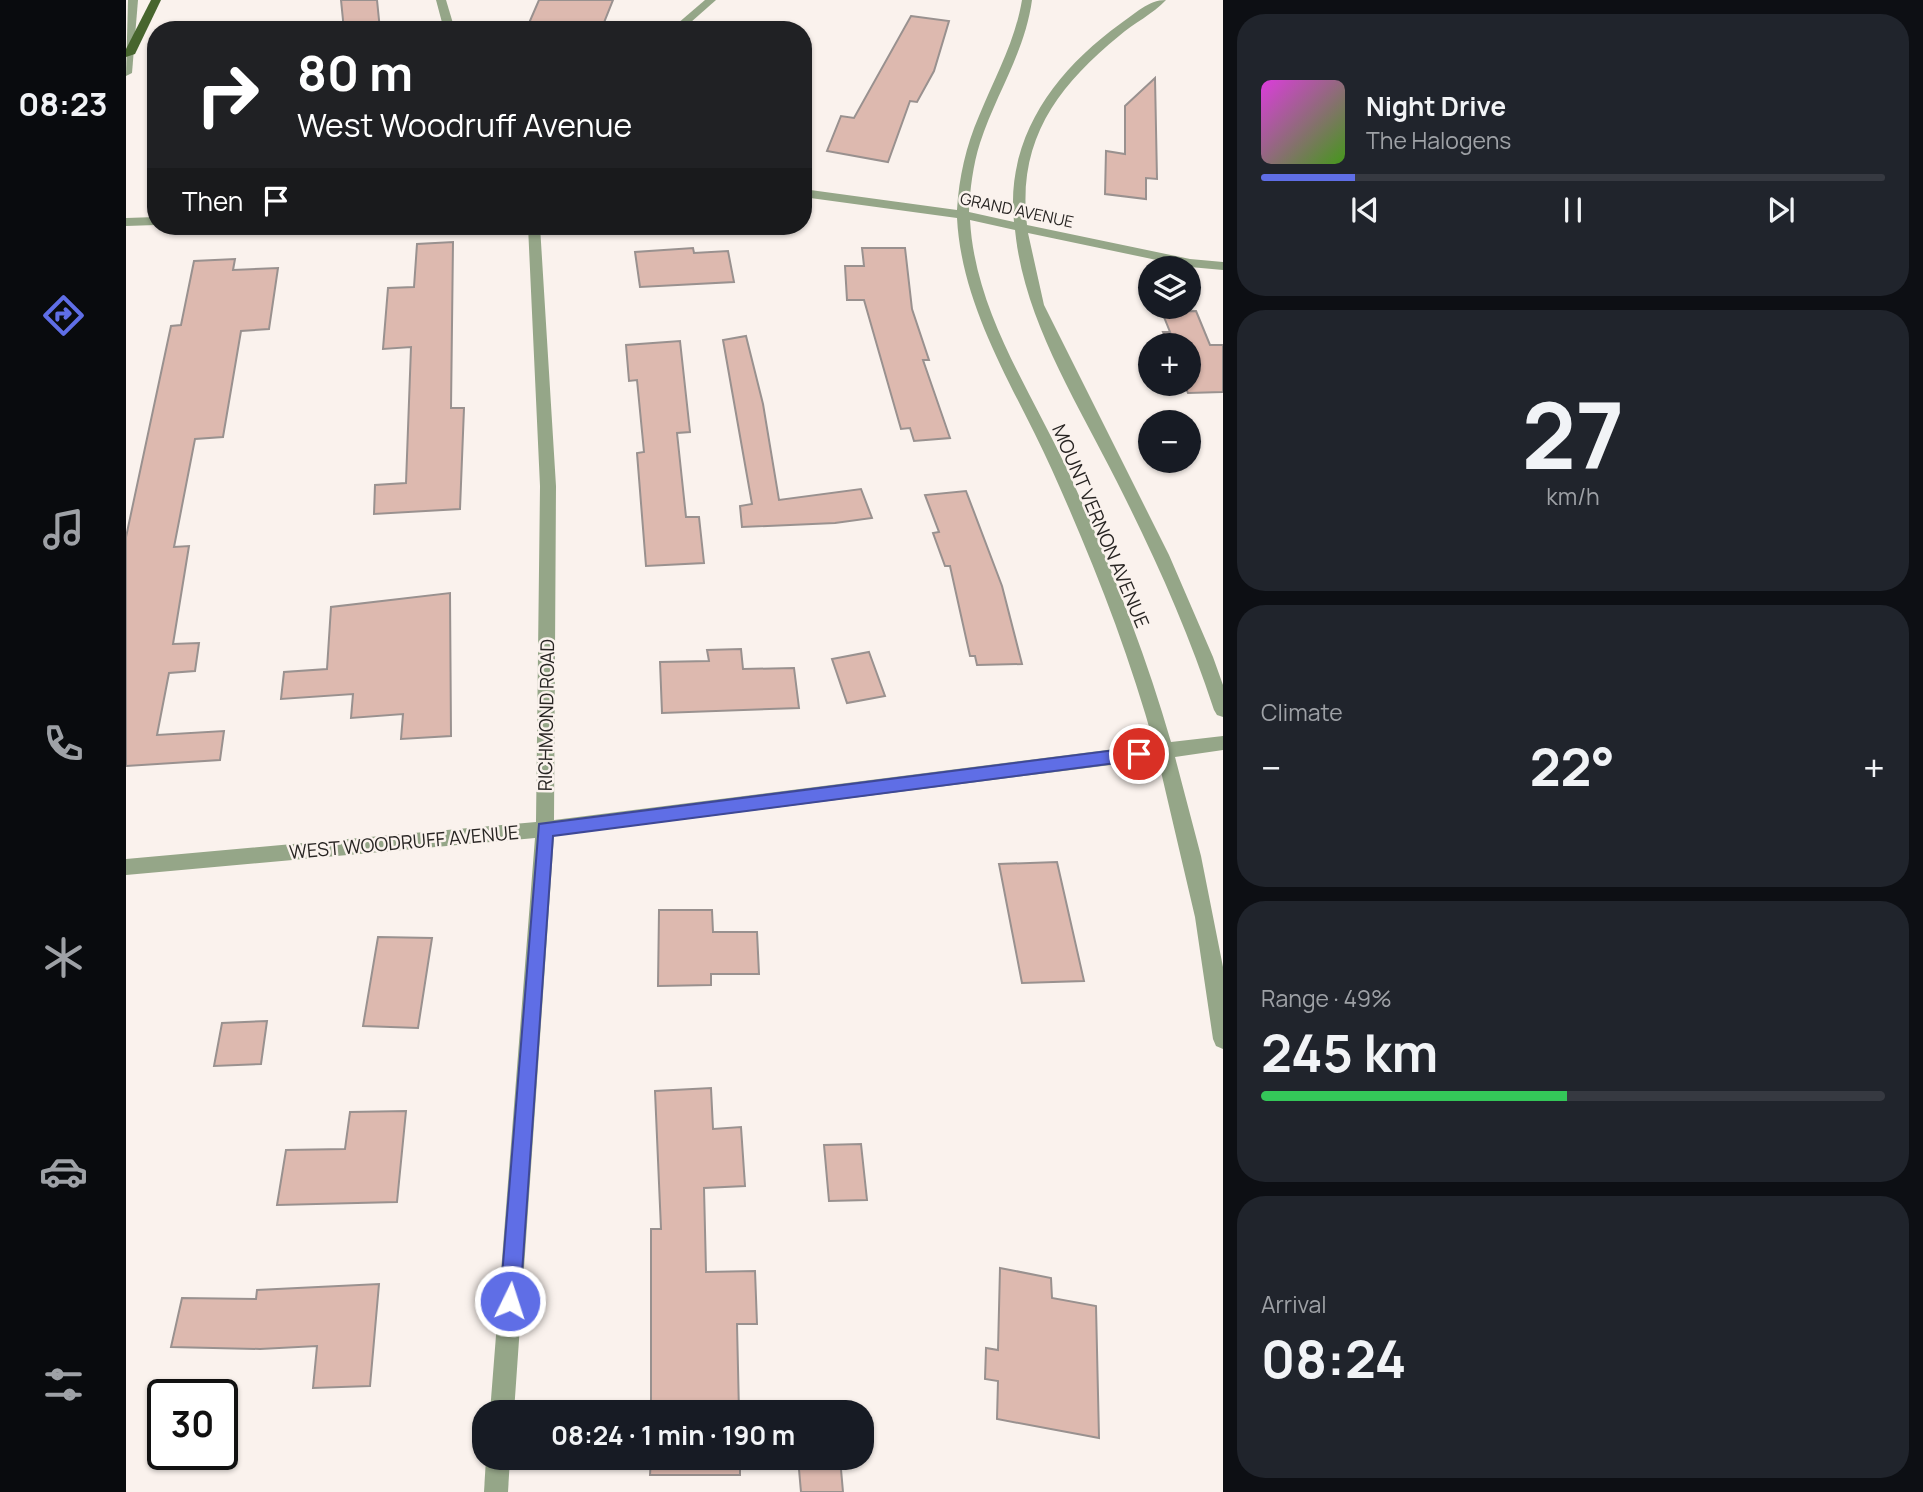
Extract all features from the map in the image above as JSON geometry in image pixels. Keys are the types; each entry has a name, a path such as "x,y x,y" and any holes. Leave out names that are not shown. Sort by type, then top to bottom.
{"main road":[{"path":"129,54 156,0"}],"street":[{"path":"126,73 133,0"},
{"path":"441,0 447,21"},
{"path":"686,21 711,0"},
{"name":"MOUNT VERNON AVENUE","path":"1027,0 1019,45 978,133 968,171 963,215 968,251 987,319 1065,479 1100,563 1166,750 1200,895 1223,1039"},
{"name":"MOUNT VERNON AVENUE","path":"1161,0 1076,65 1050,97 1038,117 1020,173 1019,228 1025,265 1037,305 1151,529 1191,621 1223,710"},
{"name":"GRAND AVENUE","path":"812,194 963,215 1190,263 1223,266"},
{"path":"126,222 147,221"},
{"name":"RICHMOND ROAD","path":"503,1400 545,829 548,486 534,235"},
{"name":"WEST WOODRUFF AVENUE","path":"126,867 545,829 1223,743"},
{"path":"496,1492 497,1470"}],"building":[{"path":"341,0 377,0 379,21 343,21"},
{"path":"539,0 613,0 605,21 530,21"},
{"path":"911,16 949,21 934,71 917,102 910,101 888,162 827,151 841,116 854,118"},
{"path":"1155,78 1157,179 1146,178 1146,199 1105,194 1106,151 1125,154 1125,106"},
{"path":"453,242 451,408 464,408 460,509 374,514 375,485 406,483 411,347 383,349 388,288 414,287 417,244"},
{"path":"693,248 694,253 728,251 734,282 640,287 635,252"},
{"path":"862,248 905,248 912,309 929,360 923,360 950,438 914,441 910,428 901,429 864,300 847,300 845,266 864,266"},
{"path":"235,259 233,270 278,268 269,329 241,331 223,437 195,439 174,547 189,546 173,644 199,643 195,671 169,673 157,735 224,731 220,760 126,766 126,537 171,326 181,325 194,261"},
{"path":"1165,319 1199,319 1210,345 1223,345 1223,392 1201,393 1201,333 1163,332 1170,332"},
{"path":"746,336 763,404 779,500 861,489 872,518 835,523 742,527 740,506 752,504 723,340"},
{"path":"680,341 690,432 677,433 686,517 699,517 704,563 646,566 637,453 644,452 637,380 629,381 626,345"},
{"path":"966,491 1002,586 1022,664 977,665 975,656 970,656 950,566 945,566 933,533 939,532 925,495"},
{"path":"450,593 451,736 401,739 403,714 351,718 353,694 281,699 284,672 327,669 331,607"},
{"path":"741,649 743,669 794,668 799,708 662,713 660,662 709,661 707,650"},
{"path":"869,652 885,696 847,703 832,659"},
{"path":"1057,862 1084,981 1022,983 999,864"},
{"path":"659,910 712,910 713,932 757,932 759,974 711,974 711,985 658,986"},
{"path":"378,937 432,938 418,1028 363,1026"},
{"path":"267,1021 261,1064 214,1066 222,1023"},
{"path":"711,1088 713,1129 741,1127 745,1186 704,1188 706,1272 755,1271 757,1324 737,1324 739,1400 651,1400 651,1229 661,1229 655,1091"},
{"path":"406,1111 397,1202 277,1205 286,1150 345,1149 350,1112"},
{"path":"861,1144 867,1200 829,1201 824,1145"},
{"path":"1000,1268 1051,1278 1052,1298 1096,1306 1099,1438 997,1419 998,1381 985,1379 986,1348 998,1350"},
{"path":"379,1284 370,1386 313,1388 317,1346 260,1349 171,1347 182,1298 256,1299 257,1290"},
{"path":"650,1470 740,1470 740,1475 650,1475"},
{"path":"799,1470 841,1470 843,1492 801,1492"}],"route":[{"path":"510,1301 545,829 903,786 1139,754"}]}
